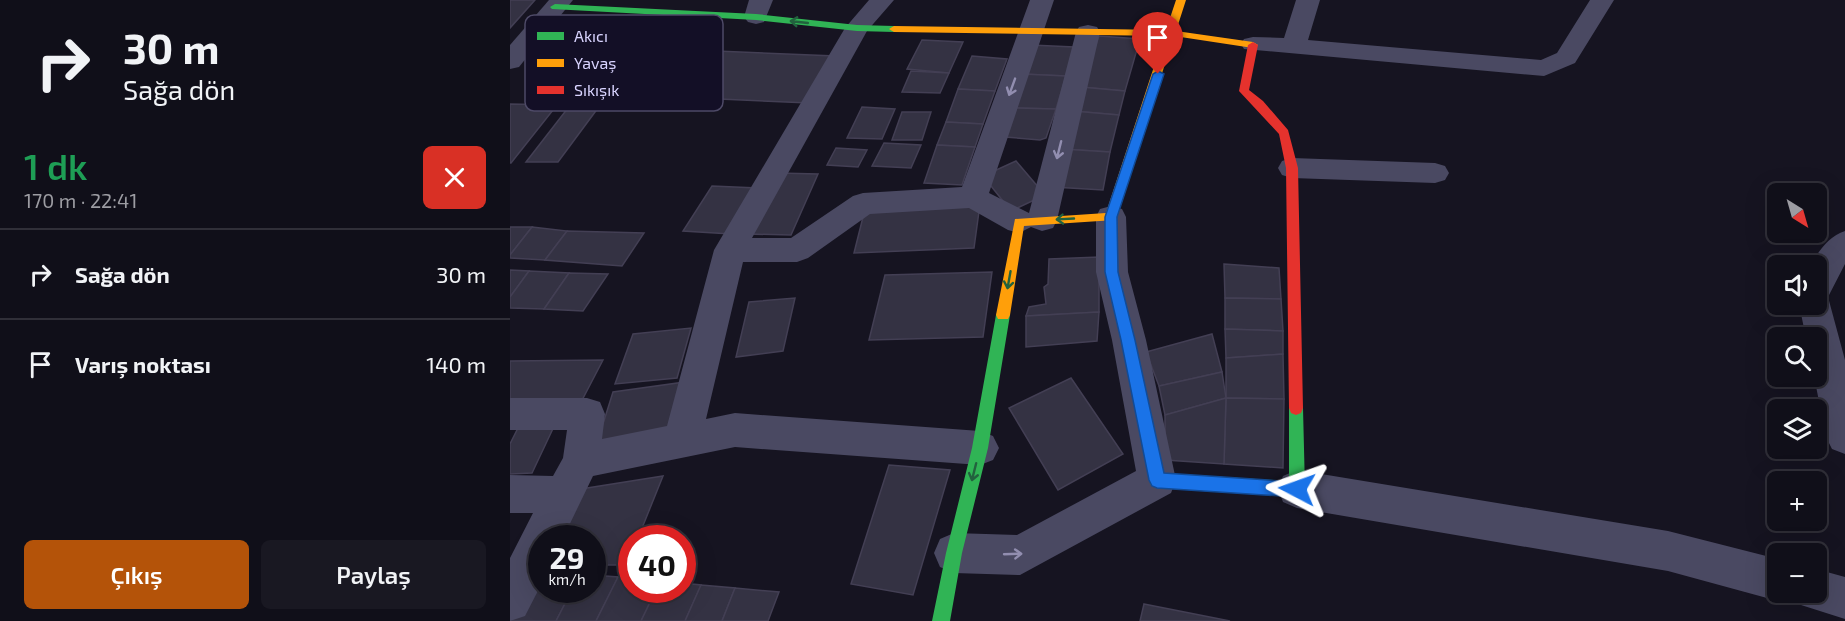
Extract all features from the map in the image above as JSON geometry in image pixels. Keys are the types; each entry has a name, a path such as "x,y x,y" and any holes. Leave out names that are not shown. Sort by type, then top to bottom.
{"street":[{"path":"682,441 730,250 857,28 882,0"},
{"path":"973,197 1042,0"},
{"path":"1157,480 1112,272 1111,217 1181,0"},
{"path":"1294,46 1308,0"},
{"path":"548,15 558,3 759,8 857,28 1172,33 1252,44 1544,68 1566,58 1602,0"},
{"path":"941,621 954,552 980,448 1030,221 1088,32"},
{"path":"510,61 525,43"},
{"path":"1252,44 1244,91 1259,104 1284,133 1292,168 1297,489"},
{"path":"1292,168 1436,172"},
{"path":"730,250 797,250 863,204 973,197 1030,221 1111,217"},
{"path":"1827,264 1845,243"},
{"path":"1818,315 1840,393 1845,437"},
{"path":"510,414 587,414 580,461 549,525"},
{"path":"580,461 735,430 980,448"},
{"path":"954,552 1020,555 1157,480 1297,489 1668,551 1767,577"},
{"path":"510,494 564,495"},
{"path":"510,601 528,566"},
{"path":"1827,593 1845,598"}],"building":[{"path":"510,0 535,0 510,28"},
{"path":"1099,36 1140,39 1125,91 1081,87"},
{"path":"922,40 963,42 949,73 907,69"},
{"path":"1031,45 1074,47 1066,76 1022,74"},
{"path":"723,51 835,56 809,103 723,99"},
{"path":"972,56 1007,59 995,91 958,89"},
{"path":"911,71 949,73 940,93 902,92"},
{"path":"1022,74 1066,76 1056,109 1014,108"},
{"path":"1081,87 1125,91 1119,115 1073,111"},
{"path":"958,89 995,91 983,124 946,122"},
{"path":"510,104 525,104 525,111 552,111 511,163"},
{"path":"862,107 895,109 882,139 847,138"},
{"path":"1014,108 1056,109 1046,138 1040,140 1005,137"},
{"path":"566,111 596,111 558,162 526,162"},
{"path":"1073,111 1119,115 1110,152 1062,149"},
{"path":"902,112 931,112 922,140 892,140"},
{"path":"946,122 983,124 975,147 937,145"},
{"path":"884,143 921,145 911,168 872,166"},
{"path":"937,145 975,147 962,185 924,183"},
{"path":"836,148 867,150 858,167 827,165"},
{"path":"1062,149 1110,152 1103,190 1053,187"},
{"path":"1016,161 1045,195 1011,211 983,176"},
{"path":"777,173 818,174 791,235 747,234"},
{"path":"712,186 757,188 731,234 683,231"},
{"path":"980,204 974,248 854,253 865,209"},
{"path":"510,227 532,227 510,255"},
{"path":"532,227 567,231 545,260 510,258 510,255"},
{"path":"567,231 644,233 622,266 545,260"},
{"path":"1099,257 1099,312 1026,316 1029,307 1046,304 1044,287 1048,284 1049,259"},
{"path":"1224,264 1279,268 1281,299 1225,298"},
{"path":"510,270 529,271 510,297"},
{"path":"529,271 569,273 544,309 510,308 510,297"},
{"path":"992,272 983,337 869,340 885,275"},
{"path":"569,273 608,274 583,311 544,309"},
{"path":"795,298 783,351 736,357 749,302"},
{"path":"1225,298 1281,299 1283,331 1225,329"},
{"path":"1099,312 1097,341 1026,347 1026,316"},
{"path":"691,328 677,378 615,384 633,334"},
{"path":"1225,329 1283,331 1283,354 1226,358"},
{"path":"1212,334 1222,372 1159,386 1146,352"},
{"path":"1283,354 1284,399 1226,398 1226,358"},
{"path":"603,360 580,404 510,406 510,361"},
{"path":"1222,372 1226,398 1165,415 1159,386"},
{"path":"1071,378 1123,454 1058,490 1009,408"},
{"path":"685,382 672,432 597,443 613,392"},
{"path":"1226,398 1284,399 1283,468 1224,464"},
{"path":"1226,398 1224,464 1165,460 1165,415"},
{"path":"558,418 532,473 510,474 510,444 522,420"},
{"path":"889,465 950,470 913,595 851,584"},
{"path":"663,476 643,525 618,525 618,565 606,565 606,525 563,525 581,489"},
{"path":"606,576 618,577 606,601"},
{"path":"618,577 618,603 650,603 641,621 596,621"},
{"path":"696,584 701,585 696,596"},
{"path":"701,585 735,588 722,621 685,621 693,603 696,603 696,596"},
{"path":"735,588 779,592 768,621 722,621"},
{"path":"528,591 528,603 565,603 556,621 510,621 510,616"},
{"path":"565,603 605,603 596,621 556,621"},
{"path":"650,603 693,603 685,621 641,621"},
{"path":"1144,604 1230,621 1140,621"}],"traffic: fast":[{"path":"555,7 716,15"},
{"path":"723,15 857,28 894,29"},
{"path":"941,621 954,553 980,448 1003,315"},
{"path":"1157,480 1297,489 1296,408"}],"traffic: slow":[{"path":"1003,315 1019,222 1111,217 1181,0"},
{"path":"894,29 1172,33 1253,45"}],"traffic: jam":[{"path":"1253,45 1244,91 1259,104 1284,133 1292,168 1296,408"}],"route":[{"path":"1158,74 1111,217 1112,272 1157,480 1297,489"}]}
